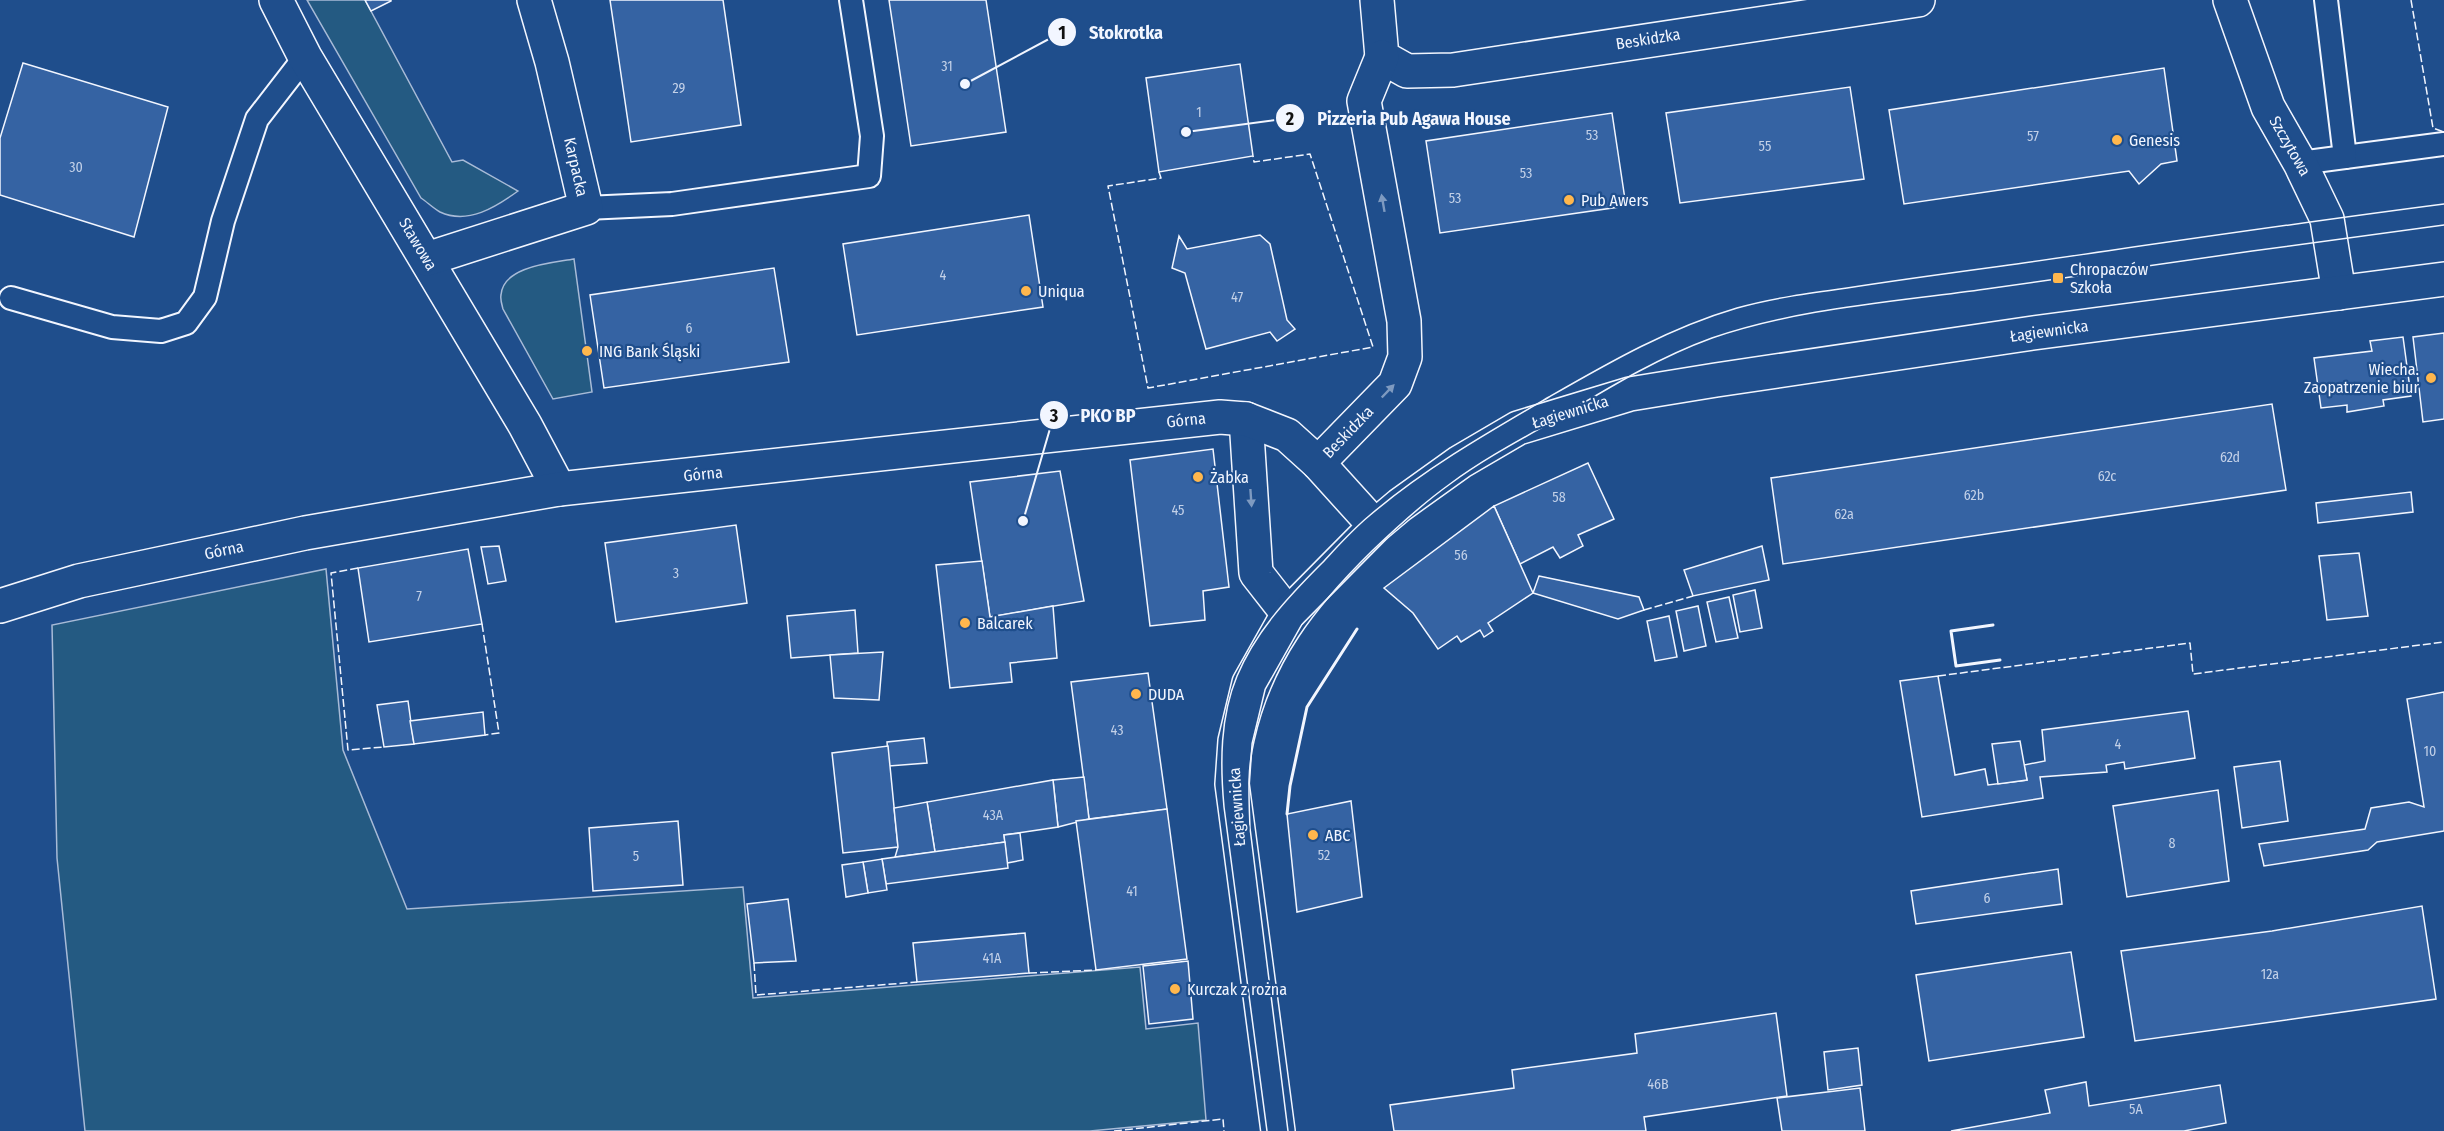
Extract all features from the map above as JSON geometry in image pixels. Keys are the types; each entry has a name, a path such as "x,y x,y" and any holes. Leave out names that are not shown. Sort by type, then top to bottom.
{"street":[{"name":"Stawowa","path":"276,0 305,57 525,425 559,489"},
{"name":"Karpacka","path":"427,259 586,208 552,62 534,0"},
{"name":"Beskidzka","path":"1318,463 1395,384 1405,357 1404,321 1364,101 1383,57 1377,0"},
{"name":"Beskidzka","path":"1383,57 1407,71 1453,70 1918,0"},
{"name":"Szczytowa","path":"2230,0 2268,107 2301,163 2327,219 2339,293"},
{"name":"Łagiewnicka","path":"1278,1131 1232,784 1235,741 1249,683 1288,614 1375,526 1460,462 1518,428 1630,394 2033,333 2444,279"},
{"name":"Górna","path":"0,606 79,581 305,533 559,489 1220,417 1246,419 1287,435 1318,463 1375,526"},
{"path":"1246,419 1256,573 1288,614"}],"lane":[{"path":"586,208 672,204 869,176 872,135 852,0"},
{"path":"2326,0 2345,157"},
{"path":"10,298 112,327 161,331 186,322 205,297 223,221 257,119 305,57"},
{"path":"2301,163 2444,144"}],"shaded area":[{"path":"307,0 365,0 452,162 463,160 518,191 491,208 461,216 440,212 421,198"},
{"path":"574,259 592,392 553,399 503,309 501,297 504,285 519,272"},
{"path":"326,569 343,750 407,909 743,887 753,998 1140,967 1146,1029 1198,1023 1206,1120 1090,1131 85,1131 57,858 52,625"}],"building":[{"path":"365,0 391,0 391,1 371,11"},
{"path":"610,0 723,0 741,125 631,142"},
{"path":"889,0 986,0 1006,132 911,146"},
{"path":"23,63 168,107 134,237 0,195 0,138"},
{"path":"1240,64 1253,156 1159,172 1146,78"},
{"path":"2164,68 2177,161 2161,164 2139,184 2129,171 1904,204 1889,110"},
{"path":"1850,87 1864,179 1680,203 1666,113"},
{"path":"1612,113 1626,206 1440,233 1426,141"},
{"path":"1029,215 1043,307 857,335 843,244"},
{"path":"1260,235 1270,244 1287,320 1295,329 1277,341 1270,332 1206,349 1185,273 1172,268 1179,236 1187,249"},
{"path":"774,268 789,362 604,388 590,295"},
{"name":"Wiecha. Zaopatrzenie biur","path":"2444,333 2444,419 2423,422 2413,337"},
{"path":"2403,337 2411,396 2383,400 2384,406 2347,412 2347,405 2321,408 2314,358 2372,351 2370,341"},
{"path":"2272,404 2286,490 1783,564 1771,478"},
{"path":"1213,449 1229,587 1203,591 1205,620 1150,626 1130,460"},
{"path":"1588,463 1614,519 1578,535 1583,546 1560,558 1553,547 1520,564 1494,506"},
{"path":"1060,471 1084,601 990,617 970,482"},
{"path":"2411,492 2413,512 2318,523 2316,503"},
{"path":"1494,506 1533,593 1488,623 1493,631 1484,637 1480,630 1461,642 1457,636 1438,649 1413,613 1384,588"},
{"path":"736,525 747,603 616,622 605,543"},
{"path":"499,546 506,581 488,584 481,547"},
{"path":"1762,546 1769,580 1693,596 1684,570"},
{"path":"468,549 482,624 369,642 358,568"},
{"path":"2359,553 2368,616 2327,620 2319,556"},
{"path":"982,561 990,617 1053,606 1057,658 1010,663 1012,682 950,688 936,565"},
{"path":"1539,576 1639,597 1644,610 1618,619 1533,593"},
{"path":"1755,590 1762,628 1740,632 1733,595"},
{"path":"1729,597 1738,638 1716,642 1707,602"},
{"path":"1698,606 1706,646 1684,651 1676,611"},
{"path":"855,610 858,653 791,658 787,616"},
{"path":"1669,616 1677,657 1655,661 1647,621"},
{"path":"883,652 879,700 834,698 830,655"},
{"path":"1148,673 1167,809 1089,819 1071,682"},
{"path":"1938,676 1955,775 1985,769 1988,785 2027,780 2024,765 2045,761 2042,730 2188,711 2195,758 2125,769 2124,762 2106,765 2107,772 2040,777 2043,798 1922,817 1900,681"},
{"path":"2444,692 2444,831 2377,842 2368,850 2264,866 2259,844 2365,829 2371,808 2409,802 2424,807 2407,699"},
{"path":"408,701 414,744 384,747 377,705"},
{"path":"483,712 485,735 414,744 410,721"},
{"path":"924,738 927,763 889,766 887,742"},
{"path":"2020,741 2027,780 1998,784 1992,744"},
{"path":"888,746 898,847 843,853 832,753"},
{"path":"2280,761 2288,821 2242,828 2234,767"},
{"path":"1084,777 1089,819 1058,827 1053,780"},
{"path":"1053,780 1058,827 1004,835 1005,842 935,852 927,802"},
{"path":"2218,790 2229,881 2127,897 2113,806"},
{"path":"1351,801 1362,897 1297,912 1287,814"},
{"path":"927,802 935,852 895,857 898,847 894,808"},
{"path":"1167,809 1187,959 1096,970 1076,821"},
{"path":"678,821 683,885 593,891 589,828"},
{"path":"1020,833 1023,860 1007,863 1004,835"},
{"path":"1005,842 1008,868 886,884 882,859"},
{"path":"882,859 887,890 868,893 863,862"},
{"path":"863,862 868,893 846,897 842,865"},
{"path":"2058,869 2062,904 1916,924 1911,891"},
{"path":"788,899 796,961 754,963 747,904"},
{"path":"2422,906 2436,999 2135,1041 2121,951 2272,931"},
{"path":"1025,933 1029,973 917,982 913,943"},
{"path":"2071,952 2084,1037 1929,1061 1916,975"},
{"path":"1188,961 1193,1019 1149,1024 1143,966"},
{"path":"1776,1013 1787,1096 1644,1117 1646,1131 1394,1131 1390,1105 1514,1088 1512,1070 1637,1053 1635,1034"},
{"path":"1858,1048 1862,1085 1828,1090 1824,1052"},
{"path":"2086,1082 2089,1106 2220,1085 2226,1123 2184,1131 1951,1131 2050,1113 2045,1090"},
{"path":"1860,1088 1865,1131 1782,1131 1777,1098"}],"tram line":[{"path":"1267,1131 1224,807 1222,757 1227,708 1237,676 1263,629 1297,589 1351,533 1390,499 1456,452 1595,371 1688,325 1737,308 1819,292 2444,204"},
{"path":"1288,1131 1250,828 1249,773 1254,741 1272,685 1284,660 1314,615 1372,551 1430,500 1486,460 1629,377 1691,346 1745,328 1847,307 2444,225"}],"fence":[{"path":"2411,0 2433,128 2444,132"},
{"path":"1159,172 1161,178 1108,186 1148,388 1373,347 1310,154 1254,162 1253,156"},
{"path":"358,568 331,573 348,750 384,747"},
{"path":"1644,610 1693,596"},
{"path":"482,624 499,733 485,735"},
{"path":"1938,676 2190,643 2193,674 2444,642"},
{"path":"754,963 756,995 917,982"},
{"path":"1029,973 1096,970"},
{"path":"1114,1131 1223,1119 1224,1131"}],"wall":[{"path":"1993,625 1951,631 1956,666 2000,660"},
{"path":"1287,814 1290,786 1307,707 1357,629"}],"place":[{"name":"Stokrotka","path":"965,84"},
{"name":"Pizzeria Pub Agawa House","path":"1186,132"},
{"name":"Genesis","path":"2117,140"},
{"name":"Pub Awers","path":"1569,200"},
{"name":"Chropaczów Szkoła","path":"2058,278"},
{"name":"Uniqua","path":"1026,291"},
{"name":"ING Bank Śląski","path":"587,351"},
{"name":"Wiecha. Zaopatrzenie biur","path":"2431,378"},
{"name":"Żabka","path":"1198,477"},
{"name":"PKO BP","path":"1023,521"},
{"name":"Balcarek","path":"965,623"},
{"name":"DUDA","path":"1136,694"},
{"name":"ABC","path":"1313,835"},
{"name":"Kurczak z rożna","path":"1175,989"}]}
